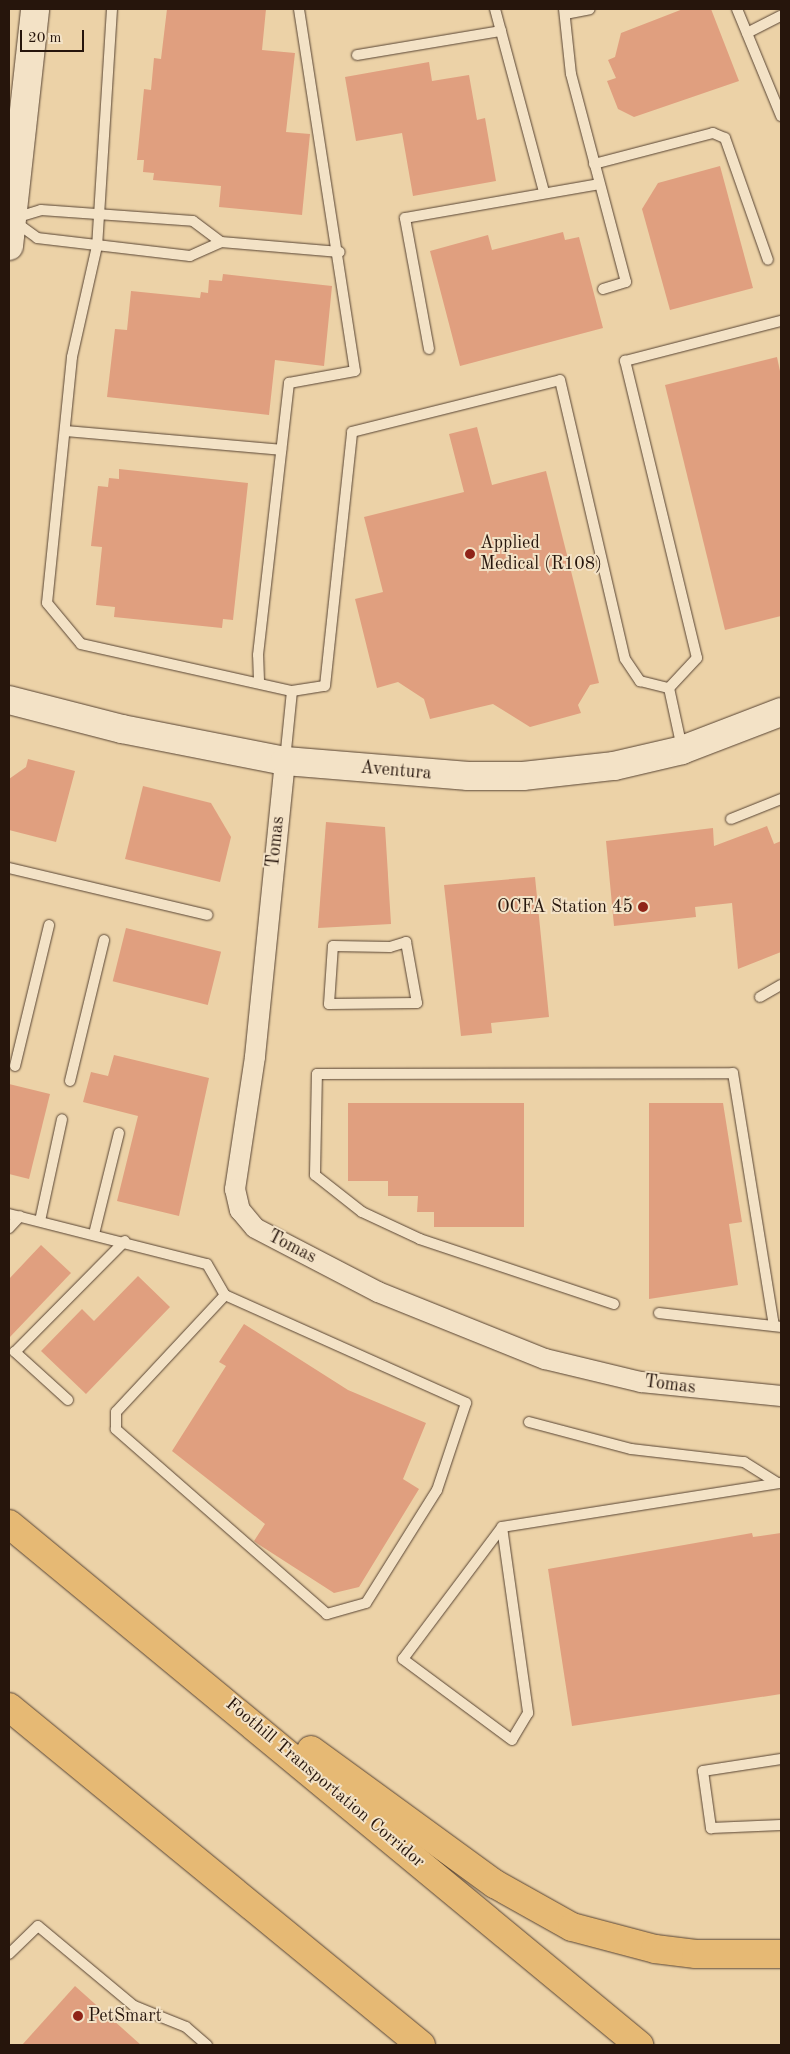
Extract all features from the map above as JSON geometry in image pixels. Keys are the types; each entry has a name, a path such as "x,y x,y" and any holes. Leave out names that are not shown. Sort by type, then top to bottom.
{"highway":[{"name":"Foothill Transportation Corridor","path":"9,1524 262,1729 639,2045"},
{"path":"9,1707 421,2045"},
{"path":"262,1729 315,1752 495,1884 572,1927 664,1950 781,1954"},
{"path":"275,1924 291,1953 398,2045"}],"street":[{"path":"9,246 35,9"},
{"name":"Aventura","path":"9,700 117,728 285,761 414,773 523,776 614,766 682,750 781,712"},
{"name":"Tomas","path":"285,761 255,1057 235,1189 240,1210 255,1228 378,1292 545,1359 641,1382 781,1396"}],"lane":[{"path":"112,9 97,246 72,358 47,603 81,644 259,681 292,691 324,686 352,432 560,380 625,659 640,681 669,688"},
{"path":"259,681 258,655 289,384 355,371 340,252 299,9"},
{"path":"495,9 544,192"},
{"path":"590,9 564,11 571,74 626,282 603,289"},
{"path":"738,9 781,116"},
{"path":"747,34 781,16"},
{"path":"357,55 501,31"},
{"path":"594,164 713,133 724,138 768,260"},
{"path":"429,349 405,218 544,192 599,184"},
{"path":"11,219 41,210 100,211 194,221 221,242"},
{"path":"11,219 37,238 190,256 221,242 340,252"},
{"path":"669,688 697,658 625,361 781,321"},
{"path":"65,431 281,450"},
{"path":"669,688 682,750"},
{"path":"285,761 292,691"},
{"path":"731,819 781,799"},
{"path":"9,868 208,915"},
{"path":"15,1066 49,925"},
{"path":"70,1081 104,940"},
{"path":"406,942 417,1003 329,1004 333,946 390,947 406,942"},
{"path":"760,997 781,985"},
{"path":"614,1304 420,1239 362,1212 314,1175 317,1074 733,1073 777,1326 659,1313"},
{"path":"40,1221 62,1119"},
{"path":"94,1234 119,1133"},
{"path":"9,1214 125,1241 207,1264 225,1295 466,1403 438,1490 366,1603 327,1614 116,1429 116,1412 225,1295"},
{"path":"9,1228 20,1216"},
{"path":"68,1400 15,1352 125,1241"},
{"path":"529,1422 631,1450 744,1462 779,1483"},
{"path":"502,1527 528,1712 512,1740 403,1659 502,1527 779,1483"},
{"path":"781,1759 703,1771 711,1828 781,1825"},
{"path":"9,1954 38,1926 134,2006 186,2027 207,2045"}],"building":[{"path":"167,9 266,9 262,50 295,53 286,132 310,134 302,215 219,207 221,186 153,180 154,173 143,172 144,160 137,160 144,89 151,90 154,58 161,59"},
{"path":"683,9 711,9 739,81 634,117 618,109 607,81 616,78 608,60 615,57 621,33"},
{"path":"429,62 432,81 469,75 477,120 485,118 496,181 413,196 402,133 356,141 345,77"},
{"path":"720,166 753,288 670,310 642,209 658,183"},
{"path":"563,232 565,240 579,237 603,328 460,366 430,251 488,235 492,250"},
{"path":"223,274 332,286 324,366 275,360 269,415 107,397 115,329 127,330 131,291 200,298 201,292 208,293 209,280 222,281"},
{"path":"777,357 781,376 781,616 725,630 665,385"},
{"name":"Applied Medical (R108)","path":"477,427 492,485 546,471 599,683 590,685 578,705 581,713 530,727 493,704 430,719 424,699 398,682 377,688 355,599 383,592 364,517 464,492 449,434"},
{"path":"119,469 248,483 233,620 223,619 222,628 114,617 115,607 96,605 102,547 91,546 98,486 108,487 109,478 119,479"},
{"path":"28,759 75,771 56,842 9,830 9,779 26,767"},
{"path":"143,786 211,803 231,837 220,882 125,859"},
{"path":"326,822 385,827 391,924 318,928"},
{"path":"767,826 774,844 781,841 781,952 738,969 732,903 695,907 696,917 614,926 606,841 713,828 714,846"},
{"path":"535,877 549,1017 491,1023 492,1033 461,1036 444,885"},
{"path":"126,928 221,952 208,1005 113,981"},
{"path":"114,1055 209,1078 179,1216 117,1201 138,1116 83,1102 91,1072 108,1076"},
{"path":"9,1084 50,1094 29,1179 9,1174"},
{"path":"348,1103 524,1103 524,1227 434,1227 434,1212 417,1212 418,1196 388,1196 388,1181 348,1181"},
{"path":"649,1103 723,1103 742,1222 729,1224 738,1285 649,1299"},
{"path":"41,1245 71,1273 9,1338 9,1279"},
{"path":"138,1276 170,1307 86,1394 41,1351 82,1309 94,1321"},
{"path":"244,1324 348,1390 426,1423 403,1479 419,1489 359,1587 334,1593 258,1544 254,1541 265,1524 172,1451 226,1366 219,1362"},
{"path":"752,1533 753,1537 781,1533 781,1694 572,1726 548,1569"},
{"name":"PetSmart","path":"75,1986 141,2045 22,2045"}],"place":[{"name":"Applied Medical (R108)","path":"470,554"},
{"name":"OCFA Station 45","path":"643,907"},
{"name":"PetSmart","path":"78,2016"}]}
